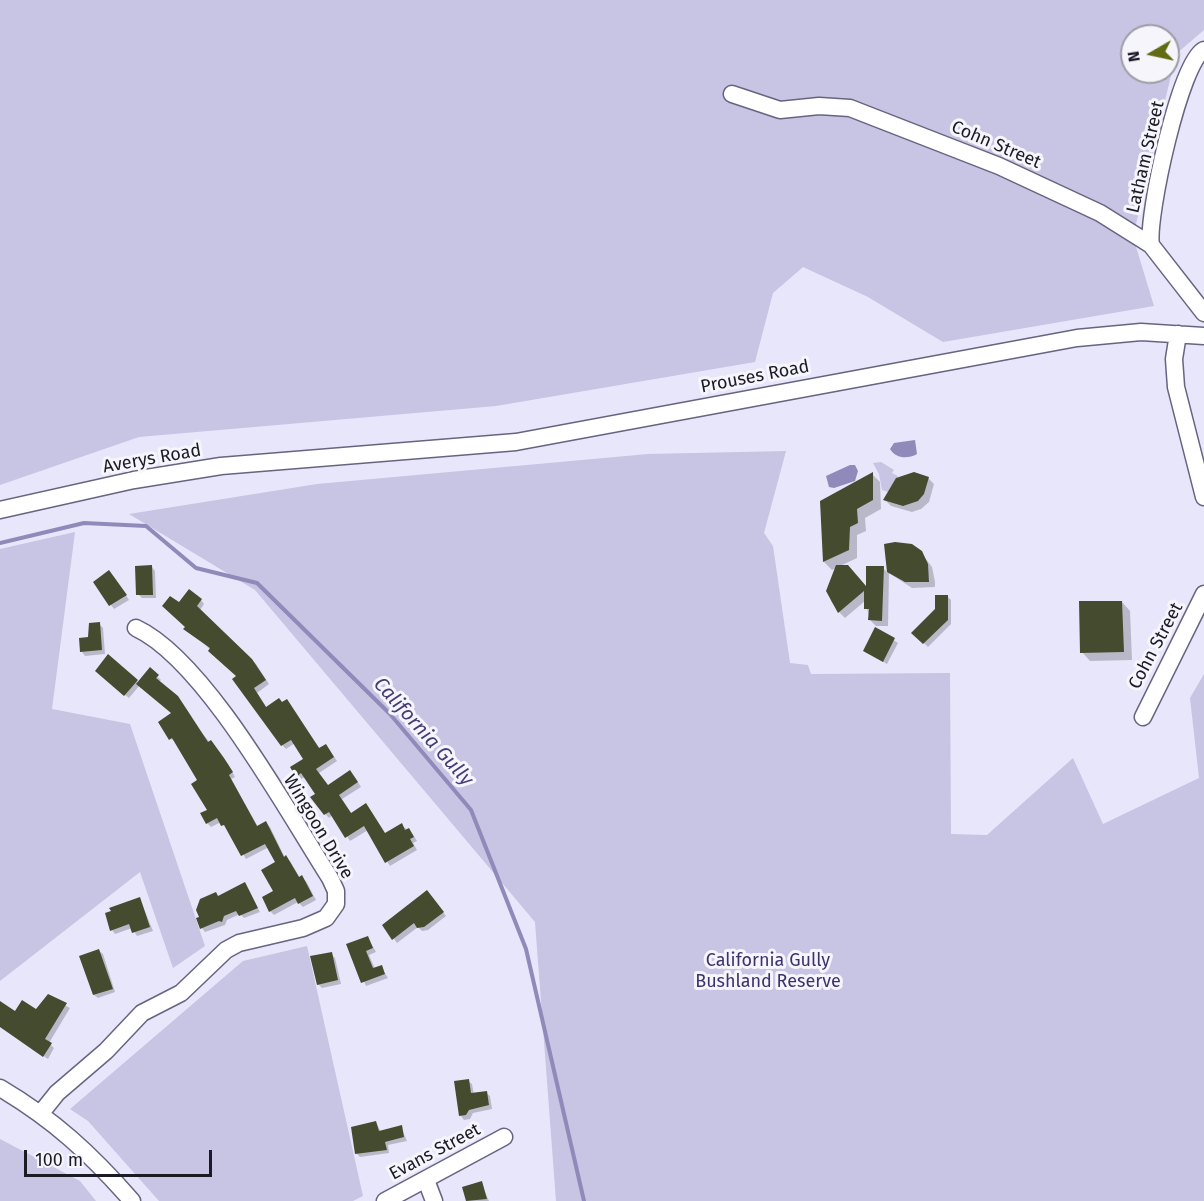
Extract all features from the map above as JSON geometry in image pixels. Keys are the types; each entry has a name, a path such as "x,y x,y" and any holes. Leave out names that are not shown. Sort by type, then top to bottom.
{"street":[{"name":"Latham Street","path":"1151,245 1150,216 1172,123 1190,66 1204,50"},
{"name":"Cohn Street","path":"732,94 780,110 819,106 850,108 1009,171 1100,213 1151,245 1204,313"},
{"name":"Prouses Road","path":"312,458 447,450 516,442 1060,340 1125,333 1204,336"},
{"path":"1178,334 1174,379 1204,497"},
{"name":"Averys Road","path":"0,510 153,477 238,464 312,458"},
{"name":"Cohn Street","path":"1143,717 1204,594"},
{"name":"Wingoon Drive","path":"41,1113 57,1093 106,1051 142,1013 181,993 226,950 246,940 316,924 330,914 336,904 336,891 330,878 212,698 162,643 136,628"},
{"path":"0,1088 41,1113 74,1139 132,1201"},
{"name":"Evans Street","path":"385,1201 504,1137"},
{"path":"426,1180 434,1201"}],"green space":[{"path":"0,0 1204,0 1204,30 1180,51 1180,24 1120,24 1120,84 1169,84 1133,237 1154,306 943,342 868,297 803,267 773,293 755,362 496,406 139,437 0,485"},
{"name":"California Gully Bushland Reserve","path":"786,451 764,533 773,546 790,663 808,665 811,674 950,673 951,834 987,835 1073,758 1103,824 1199,778 1190,698 1204,674 1204,1201 556,1201 535,922 255,590 129,514 317,484 648,454"},
{"path":"881,462 894,470 892,473 898,476 888,492 882,490 879,474 873,463"},
{"path":"75,532 52,709 130,724 205,946 173,968 140,872 0,981 0,549"},
{"path":"307,946 363,1196 353,1201 159,1201 88,1121 70,1109 243,961"},
{"path":"0,1139 80,1181 96,1201 0,1201"}],"shaded area":[{"path":"915,440 917,454 914,456 899,456 890,449 894,443"},
{"path":"855,465 858,471 855,481 834,488 829,487 826,476"}],"building":[{"path":"873,472 873,500 857,509 858,523 850,527 849,550 823,562 820,501"},
{"path":"914,472 929,477 924,494 918,501 903,506 883,500 896,478"},
{"path":"895,542 912,544 922,551 928,564 929,582 905,582 887,572 884,544"},
{"path":"152,565 153,595 136,595 135,566"},
{"path":"836,565 848,565 866,586 866,566 884,566 882,621 868,620 869,609 864,609 864,591 838,613 826,591"},
{"path":"109,570 127,595 109,606 93,582"},
{"path":"189,589 202,599 197,606 252,659 266,680 254,688 266,707 279,698 282,702 287,699 319,748 326,744 334,757 316,769 328,785 350,770 358,782 339,795 351,813 366,803 385,833 402,823 405,830 409,828 414,837 410,839 414,846 385,863 364,826 345,838 329,812 324,815 310,797 315,794 301,773 296,777 290,767 303,759 291,740 281,746 232,679 236,676 208,651 210,648 183,629 185,627 162,606 170,596 179,602"},
{"path":"935,595 948,595 948,620 923,644 911,633 935,609"},
{"path":"1079,601 1122,601 1124,652 1080,653"},
{"path":"100,622 102,650 80,652 79,638 88,637 89,623"},
{"path":"875,627 895,638 883,662 863,651"},
{"path":"108,654 138,680 124,696 95,671"},
{"path":"150,667 159,675 156,678 178,696 208,742 211,740 224,758 233,772 229,775 257,826 266,821 284,857 286,855 299,877 302,875 313,896 298,904 295,898 269,912 262,897 273,891 261,870 275,862 265,844 241,856 224,825 221,826 217,818 206,824 200,813 207,810 191,784 197,780 172,738 169,740 158,722 171,713 136,684"},
{"path":"245,882 258,908 239,916 236,911 224,916 222,922 219,921 200,929 196,910 200,899 216,892 218,896"},
{"path":"427,890 444,912 424,927 417,928 414,923 392,940 382,925"},
{"path":"140,897 150,927 132,933 129,924 110,931 105,913 111,911 109,908"},
{"path":"368,936 373,948 366,951 373,968 382,965 385,974 361,983 346,944"},
{"path":"99,949 113,989 93,995 79,956"},
{"path":"332,952 338,980 317,985 310,956"},
{"path":"48,994 67,1003 45,1039 52,1043 43,1057 0,1027 0,1001 15,1011 22,1000 36,1009"},
{"path":"469,1079 471,1093 487,1091 489,1105 469,1110 466,1115 459,1116 454,1081"},
{"path":"376,1121 379,1131 402,1125 404,1137 385,1142 387,1150 355,1154 351,1127"},
{"path":"482,1181 487,1199 466,1201 462,1187"}],"waterway":[{"name":"California Gully","path":"0,543 84,523 146,526 196,568 257,583 390,714 471,810 526,949 584,1201"}]}
